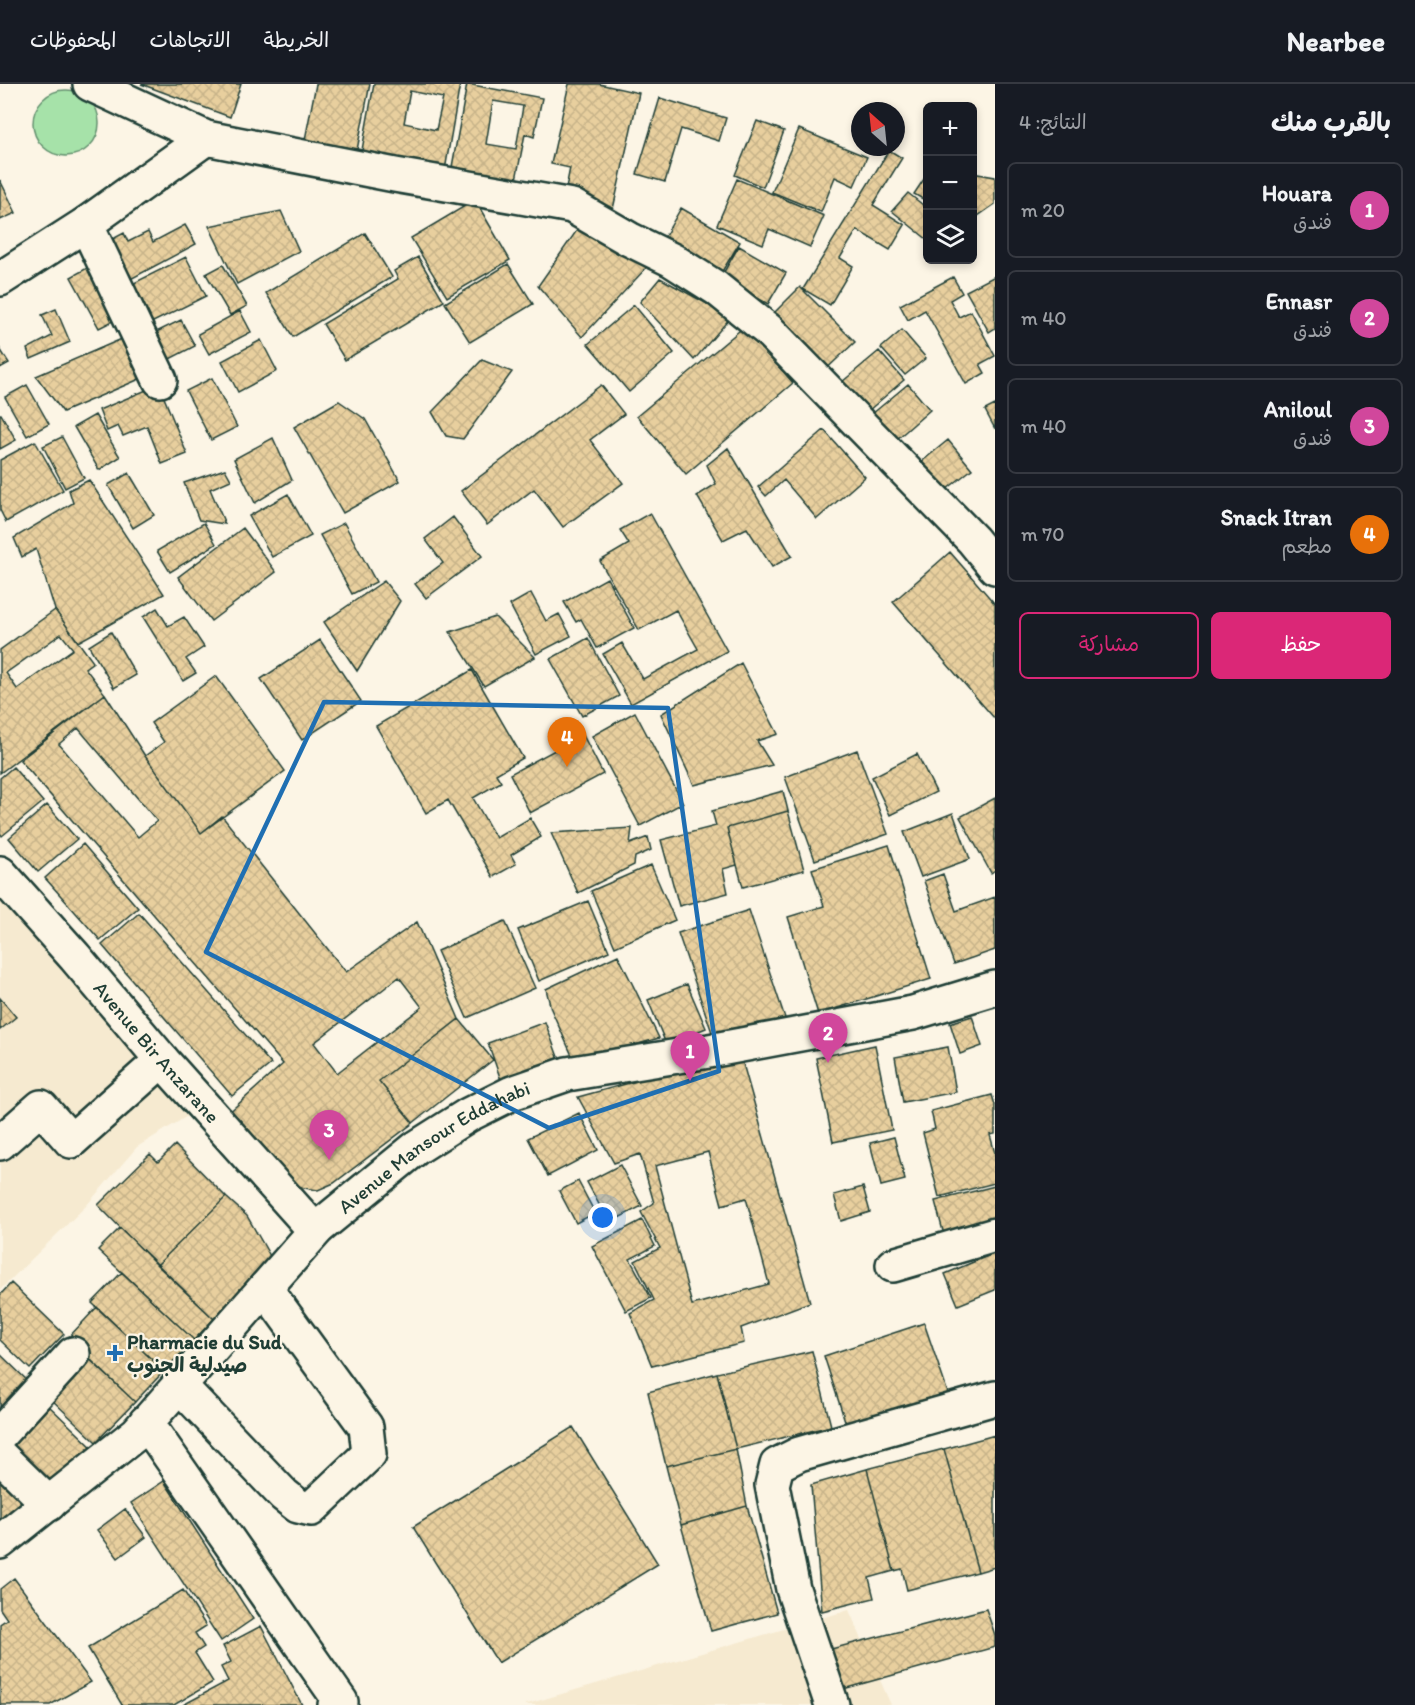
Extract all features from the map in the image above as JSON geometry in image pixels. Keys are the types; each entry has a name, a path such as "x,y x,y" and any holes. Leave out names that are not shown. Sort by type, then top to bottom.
{"street":[{"path":"90,84 206,138 395,176 572,206 629,239 672,260 716,288 768,330 973,540 995,567"},
{"path":"0,279 86,224 206,138"},
{"path":"86,224 160,380"},
{"name":"Avenue Bir Anzarane","path":"0,873 162,1060 310,1225 318,1228"},
{"name":"Avenue Mansour Eddahabi","path":"0,1542 137,1433 318,1228 416,1148 468,1115 512,1093 567,1074 709,1051 914,1013 995,988"},
{"path":"0,1143 41,1107 71,1141 162,1060"},
{"path":"893,1265 995,1235"},
{"path":"179,1385 284,1495 298,1506 312,1509 369,1454 366,1427 265,1288"},
{"path":"0,1434 73,1354"},
{"path":"832,1705 793,1589 772,1485 777,1465 799,1454 995,1398"},
{"path":"146,1422 341,1702 335,1705"},
{"path":"0,1456 49,1504"}],"highlighted area":[{"path":"324,702 668,708 719,1071 549,1128 206,952"}],"shaded area":[{"path":"0,892 194,1112 137,1147 86,1206 0,1290"},
{"path":"849,1610 891,1705 524,1705"}],"green space":[{"path":"66,90 78,93 89,100 96,111 99,123 96,135 89,146 78,153 66,156 54,153 43,146 36,135 33,123 36,111 43,100 54,93"}],"building":[{"path":"141,84 241,84 230,117"},
{"path":"316,84 370,84 356,155 304,145"},
{"path":"374,84 460,84 444,176 360,161","holes":["410,91 443,98 436,130 404,123"]},
{"path":"467,84 542,98 534,137 525,134 514,190 450,178","holes":["493,101 523,106 516,149 486,144"]},
{"path":"569,84 599,84 639,93 613,209 564,198 570,168 551,164"},
{"path":"660,98 726,118 719,141 681,129 665,182 637,174"},
{"path":"757,121 784,131 763,187 735,175"},
{"path":"799,129 851,150 851,156 867,157 854,186 835,177 821,212 772,192"},
{"path":"885,156 902,158 873,205 905,225 890,250 857,230 840,258 853,266 830,305 803,289"},
{"path":"977,174 995,177 995,204 977,217"},
{"path":"737,179 824,216 810,247 769,229 763,244 717,225"},
{"path":"0,180 16,213 0,220"},
{"path":"923,180 923,199 914,194"},
{"path":"908,193 923,205 923,236 892,211"},
{"path":"475,200 510,260 447,297 411,238"},
{"path":"681,208 740,242 718,278 660,245"},
{"path":"281,211 299,251 237,284 209,226"},
{"path":"582,223 648,266 582,337 538,286"},
{"path":"185,225 196,244 125,282 105,243 124,233 128,242 148,232 153,242"},
{"path":"365,233 392,277 293,337 266,293"},
{"path":"739,246 786,273 768,304 721,277"},
{"path":"186,257 206,296 147,325 128,286"},
{"path":"418,257 444,301 345,360 323,324 398,279 394,271"},
{"path":"508,264 533,304 470,342 445,303"},
{"path":"223,265 247,306 230,315 206,274"},
{"path":"89,267 117,319 99,328 71,277"},
{"path":"995,276 995,328 989,332 966,291"},
{"path":"953,277 962,293 950,300 959,317 971,311 995,356 980,364 985,373 966,384 925,310 908,320 900,305"},
{"path":"660,278 731,317 694,360 640,302"},
{"path":"800,287 855,342 820,375 766,321"},
{"path":"634,305 674,353 629,392 588,344"},
{"path":"56,309 70,342 31,359 27,349 52,336 42,315"},
{"path":"240,311 251,332 209,354 198,334"},
{"path":"181,320 195,346 162,363 148,336"},
{"path":"745,326 793,383 686,474 637,416"},
{"path":"902,330 926,358 905,375 881,348"},
{"path":"124,338 142,378 63,412 36,376"},
{"path":"261,340 277,371 238,392 222,361"},
{"path":"0,349 9,363 0,368"},
{"path":"879,351 904,380 861,417 836,387"},
{"path":"482,360 512,372 463,439 446,436 432,412"},
{"path":"212,378 237,427 211,440 186,391"},
{"path":"908,384 930,410 889,446 866,419"},
{"path":"27,385 49,424 27,436 5,397"},
{"path":"601,385 624,414 590,440 623,483 563,527 534,489 487,525 461,491"},
{"path":"156,386 160,396 163,395 187,454 162,464 147,426 123,436 118,426 107,431 99,410"},
{"path":"339,401 365,419 400,481 343,513 294,427"},
{"path":"995,405 995,429 985,410"},
{"path":"0,414 16,440 0,449"},
{"path":"95,415 120,457 99,470 74,427"},
{"path":"824,430 865,477 817,519 784,480 766,496 758,487"},
{"path":"62,437 84,478 65,488 43,446"},
{"path":"273,438 292,480 255,503 234,459"},
{"path":"948,440 972,469 937,497 914,468"},
{"path":"35,441 63,490 6,522 0,510 0,460"},
{"path":"728,448 792,556 772,567 747,528 723,540 697,496 716,484 707,465"},
{"path":"225,469 231,480 210,489 225,524 199,520 184,483"},
{"path":"129,473 154,515 133,528 108,485"},
{"path":"89,480 164,594 78,642 55,610 36,549 22,557 14,538 73,503 69,490"},
{"path":"288,494 311,536 272,557 249,516"},
{"path":"650,513 727,651 631,704 603,654 622,643 643,679 698,649 676,610 639,630 600,561 629,544 620,530"},
{"path":"453,517 482,556 426,598 415,584 443,563 425,539"},
{"path":"204,523 216,544 170,572 157,551"},
{"path":"344,523 376,582 352,594 320,535"},
{"path":"243,528 276,572 211,621 178,577"},
{"path":"950,552 995,604 995,719 893,602"},
{"path":"607,578 634,628 597,648 581,619 576,622 564,602"},
{"path":"384,581 400,601 357,671 324,622"},
{"path":"531,593 546,621 559,614 571,636 536,654 510,605"},
{"path":"157,608 168,626 184,617 204,647 186,659 196,673 183,681 143,617"},
{"path":"55,610 93,662 85,668 105,694 0,773 0,650","holes":["61,634 73,649 17,689 6,673"]},
{"path":"495,617 535,657 484,686 450,632"},
{"path":"111,632 136,675 114,688 89,646"},
{"path":"588,638 619,696 582,716 550,659"},
{"path":"320,640 361,701 302,740 261,679"},
{"path":"741,663 778,734 757,741 772,765 694,785 661,714"},
{"path":"472,670 523,758 496,774 501,782 473,798 496,838 530,818 541,837 511,855 516,864 493,877 448,800 426,813 376,726"},
{"path":"216,676 285,771 201,833 145,756 164,742 151,723"},
{"path":"105,694 145,756 201,833 222,816 346,972 417,922 459,1019 379,1081 413,1123 334,1183 318,1190 304,1188 287,1181 226,1115 283,1064 20,760","holes":["78,728 157,821 138,837 59,744","399,977 422,1007 337,1073 314,1043"]},
{"path":"635,712 683,803 640,826 592,736"},
{"path":"583,735 603,774 530,813 510,774"},
{"path":"857,750 888,834 815,860 785,777"},
{"path":"917,754 936,792 890,815 872,777"},
{"path":"13,767 43,802 2,836 0,833 0,778"},
{"path":"783,791 788,811 727,828 737,865 723,869 728,893 679,906 661,840 716,826 712,811"},
{"path":"995,798 995,870 991,873 960,817"},
{"path":"47,805 77,839 38,872 9,838"},
{"path":"788,811 804,870 743,887 727,828"},
{"path":"953,813 970,859 921,877 904,832"},
{"path":"632,828 630,844 648,837 651,850 635,857 634,865 578,893 551,833"},
{"path":"83,844 138,908 100,940 45,878"},
{"path":"889,845 931,979 818,1014 788,917 824,906 812,869"},
{"path":"651,865 675,920 615,947 591,891"},
{"path":"943,874 956,911 995,897 995,950 954,964 924,881"},
{"path":"588,901 609,951 539,981 518,930"},
{"path":"749,910 786,1021 716,1044 678,933"},
{"path":"139,913 271,1064 232,1096 102,945"},
{"path":"505,921 535,988 467,1018 437,951"},
{"path":"618,955 659,1038 575,1062 551,1009 546,989"},
{"path":"687,984 706,1028 666,1044 648,1000"},
{"path":"0,998 16,1017 0,1030"},
{"path":"972,1016 982,1046 960,1054 950,1023"},
{"path":"459,1019 493,1060 413,1123 379,1081"},
{"path":"545,1022 561,1065 503,1086 488,1043"},
{"path":"875,1045 892,1130 833,1142 816,1058"},
{"path":"948,1047 956,1092 903,1102 895,1057"},
{"path":"740,1053 810,1302 741,1328 744,1343 652,1366 630,1313 654,1300 635,1261 660,1248 641,1212 654,1203 640,1154 614,1163 578,1097","holes":["708,1152 722,1205 746,1198 769,1284 692,1305 655,1166"]},
{"path":"992,1095 995,1105 995,1134 990,1135 995,1153 995,1183 939,1197 923,1133 935,1129 931,1111"},
{"path":"579,1113 598,1150 548,1176 528,1138"},
{"path":"894,1137 905,1180 881,1186 870,1143"},
{"path":"175,1145 226,1197 157,1265 98,1205 150,1154 158,1162"},
{"path":"620,1165 642,1206 609,1223 587,1182"},
{"path":"578,1181 595,1213 576,1223 559,1191"},
{"path":"995,1186 995,1222 944,1235 935,1201"},
{"path":"863,1187 870,1212 841,1221 834,1195"},
{"path":"226,1197 247,1216 270,1256 268,1264 255,1283 214,1319 157,1265"},
{"path":"642,1220 655,1246 630,1259 651,1298 626,1311 592,1246"},
{"path":"120,1228 214,1319 194,1340 98,1250"},
{"path":"995,1253 995,1290 958,1305 945,1274"},
{"path":"122,1272 194,1340 164,1371 92,1303"},
{"path":"11,1283 64,1334 30,1369 0,1340 0,1295"},
{"path":"97,1307 164,1371 135,1402 68,1338"},
{"path":"924,1323 949,1396 848,1430 824,1356"},
{"path":"812,1351 831,1426 736,1449 717,1373"},
{"path":"0,1354 33,1386 0,1421"},
{"path":"87,1357 135,1402 96,1442 49,1397"},
{"path":"717,1373 736,1449 666,1466 648,1392"},
{"path":"48,1405 96,1451 55,1494 7,1448"},
{"path":"573,1427 658,1564 498,1663 413,1527"},
{"path":"995,1435 995,1567 978,1572 944,1449"},
{"path":"736,1449 747,1506 681,1525 666,1466"},
{"path":"944,1449 978,1572 907,1590 902,1569 894,1571 867,1469"},
{"path":"0,1462 32,1506 0,1529"},
{"path":"867,1469 894,1571 869,1578 874,1598 822,1611 811,1485"},
{"path":"164,1481 253,1619 221,1641 131,1503"},
{"path":"747,1506 777,1613 711,1631 681,1525"},
{"path":"125,1509 146,1537 118,1558 97,1530"},
{"path":"14,1578 91,1682 50,1705 0,1705 0,1624 7,1619 0,1609 0,1589"},
{"path":"183,1590 206,1626 195,1633 204,1647 195,1653 213,1682 174,1705 122,1705 88,1648"},
{"path":"986,1609 995,1635 995,1647 843,1689 831,1649"},
{"path":"261,1626 302,1705 183,1705 228,1681 221,1667 231,1662 223,1646"}],"place":[{"name":"Snack Itran","path":"567,767"},
{"name":"Ennasr","path":"828,1063"},
{"name":"Houara","path":"690,1081"},
{"name":"Aniloul","path":"329,1160"},
{"name":"Pharmacie du Sud صيدلية الجنوب","path":"115,1353"}]}
